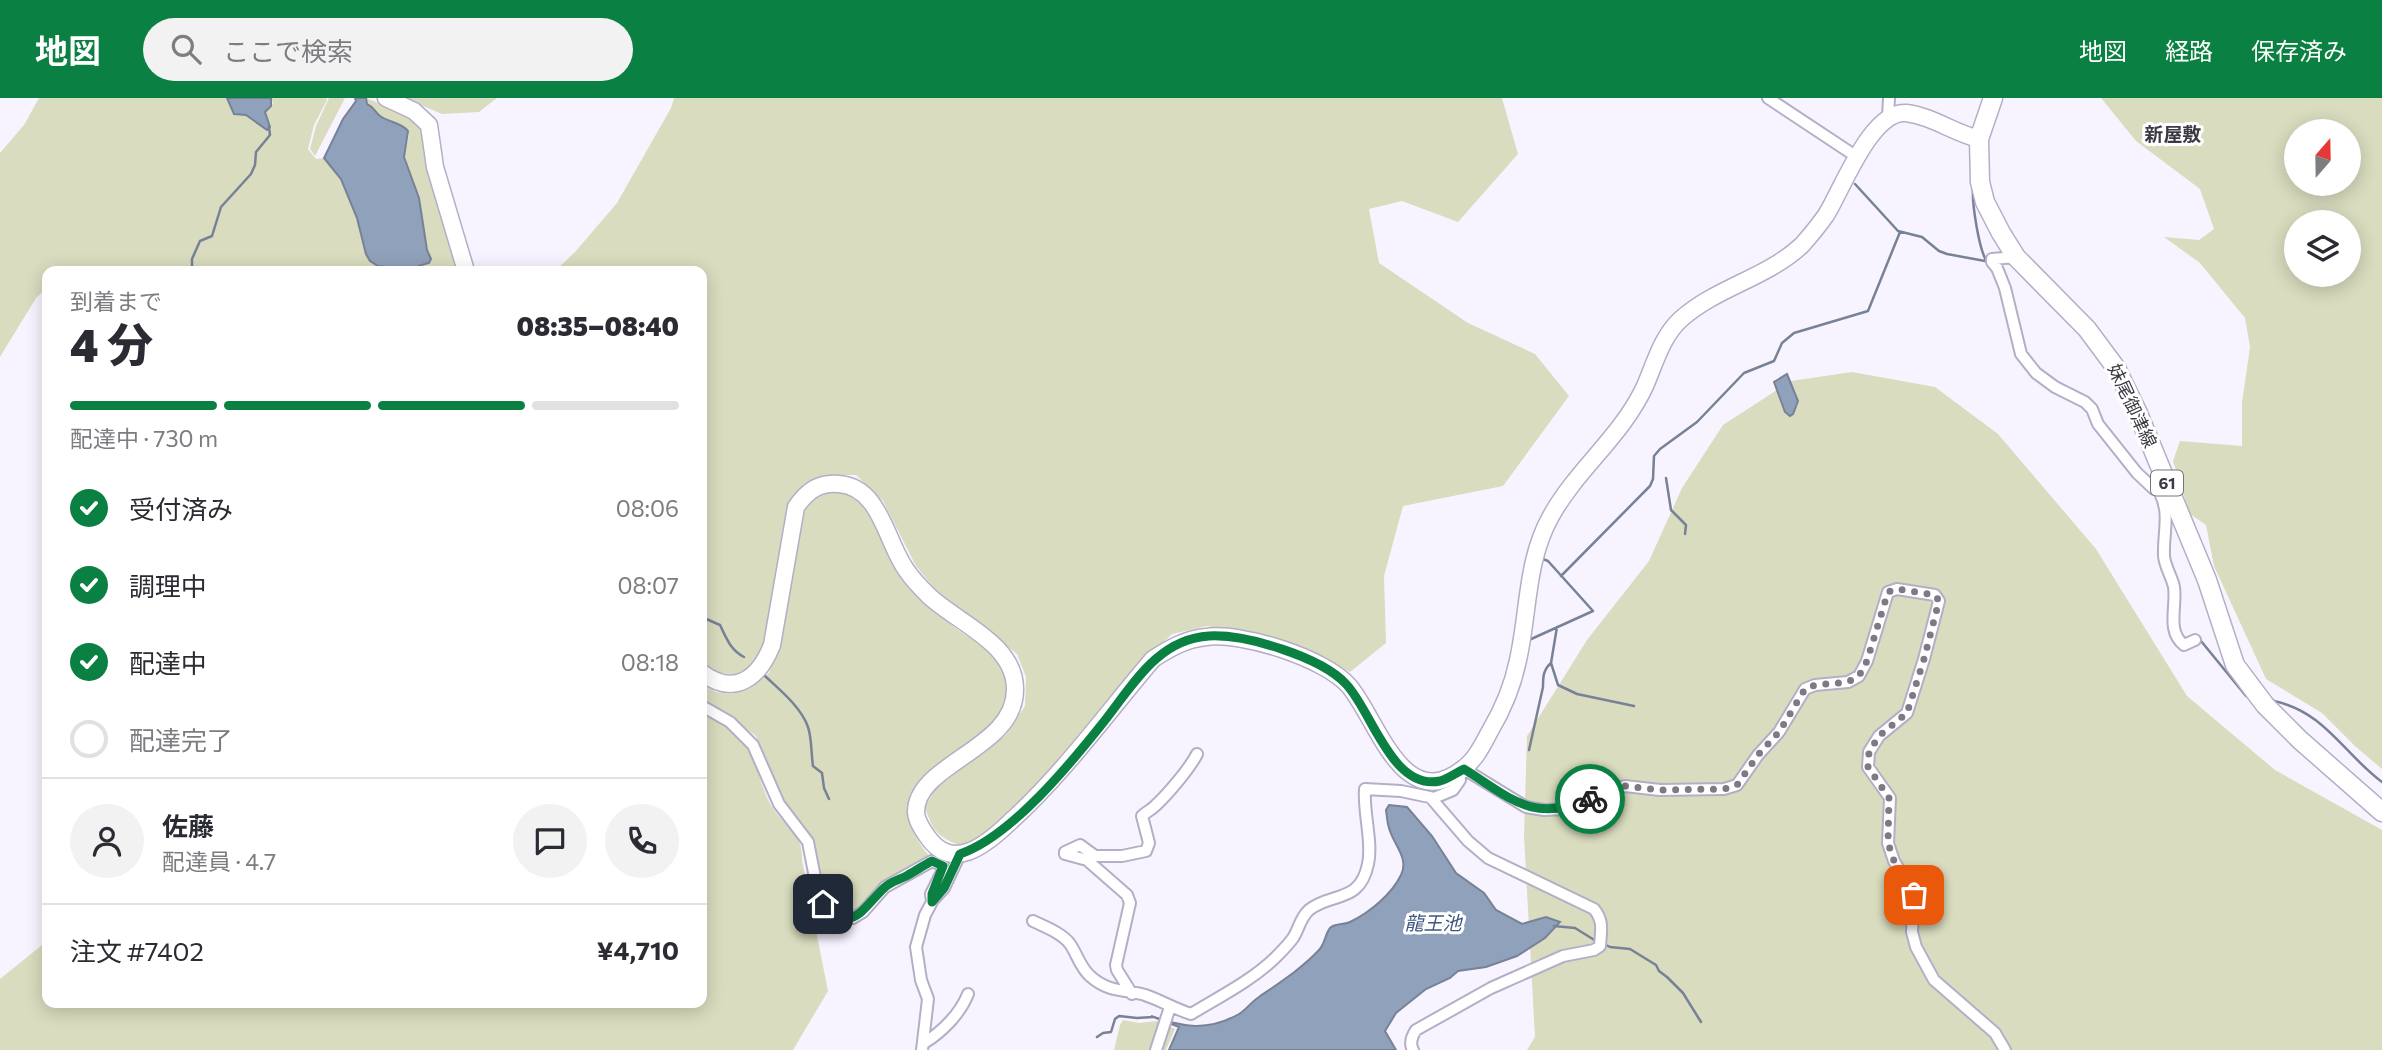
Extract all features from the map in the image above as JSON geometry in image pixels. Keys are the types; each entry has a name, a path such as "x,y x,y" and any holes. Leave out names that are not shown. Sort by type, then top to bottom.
{"main road":[{"name":"妹尾御津線","path":"1993,98 1979,139 1980,182 1985,202 2016,257 2087,329 2116,368 2165,490 2207,580 2235,665 2265,705 2300,740 2382,812"}],"street":[{"path":"386,98 414,111 429,125 435,167 465,266"},
{"path":"1768,98 1857,157"},
{"path":"1888,118 1889,98"},
{"path":"707,676 720,683 737,683 752,677 765,664 772,645 796,507 807,492 827,483 849,484 871,501 906,571 928,595 989,641 1010,664 1016,690 1010,712 998,730 927,785 915,813 933,845 946,853 960,854 977,849 992,839 1028,806 1073,758 1153,659 1189,639 1211,636 1234,639 1316,661 1348,685 1393,759 1403,770 1421,779 1439,781 1461,770 1481,748 1511,687 1533,564 1539,540 1552,513 1621,426 1643,390 1662,344 1680,320 1700,305 1780,262 1803,243 1825,215 1869,138 1888,118 1903,113 1919,115 1959,134 1979,139"},
{"path":"2016,257 1992,259 1992,262 2005,288 2021,354 2045,382 2085,402 2092,409 2098,424 2137,474 2165,490 2167,513 2164,557 2168,580 2176,597 2173,621 2175,632 2180,643 2184,645 2195,640"},
{"path":"1461,770 1526,807 1544,810 1566,809 1625,786 1660,790 1724,789 1737,785 1758,755 1779,732 1805,689 1815,685 1848,682 1859,676 1867,661 1888,592 1897,589 1935,595 1939,601 1907,713 1879,736 1869,752 1868,767 1889,798 1888,843 1894,861 1914,895 1912,932 1916,947 1934,980 1995,1033 2005,1050"},
{"path":"707,709 730,722 753,745 779,804 808,842 818,893 832,914 842,919 853,918 863,912 885,887 932,861 943,866 932,894 932,902"},
{"path":"1132,994 1116,965 1130,903 1127,895 1087,860 1065,852 1080,845 1095,856 1122,856 1146,851 1149,843 1142,816 1154,808 1189,769 1197,754"},
{"path":"1033,921 1069,943 1090,976 1116,991 1145,995 1191,1014 1226,995 1273,960 1293,938 1303,916 1311,908 1347,895 1356,888 1369,862 1365,789 1401,791 1431,797 1453,790 1460,780 1461,770"},
{"path":"1413,1050 1412,1036 1416,1030 1490,988 1563,956 1594,950 1600,946 1602,926 1601,918 1594,909 1488,858 1468,841 1431,797"},
{"path":"923,1047 928,999 921,980 916,947 920,929 932,902 944,888 960,854"},
{"path":"923,1047 964,1004 968,994"},
{"path":"1156,1050 1170,1007"}],"green space":[{"path":"39,98 227,98 234,114 246,115 270,127 265,112 273,103 271,98 326,98 314,125 308,149 316,159 324,158 341,179 357,218 366,254 378,266 42,266 42,293 0,357 0,153 24,125"},
{"path":"329,98 345,98 315,156 310,149 316,126"},
{"path":"366,98 419,119 437,189 462,266 418,266 429,263 431,259 427,250 419,198 404,157 409,135 401,126 383,119 367,104"},
{"path":"405,98 497,98 479,112 442,114"},
{"path":"674,98 1502,98 1518,154 1458,222 1402,201 1369,209 1379,263 1468,323 1535,354 1569,396 1503,486 1403,506 1384,576 1386,643 1350,672 1310,650 1254,636 1207,626 1172,634 1147,658 1060,767 979,840 961,846 937,832 925,808 935,789 1006,735 1025,706 1026,677 1017,654 938,593 916,566 883,501 856,475 826,476 812,480 800,489 786,516 771,618 757,659 745,671 730,674 707,666 707,266 560,266 617,203 671,108"},
{"path":"2101,98 2382,98 2382,769 2322,713 2266,679 2214,566 2206,525 2190,514 2173,461 2180,441 2242,446 2242,403 2250,347 2245,318 2200,263 2164,237 2199,240 2214,229 2200,189 2136,141"},
{"path":"1852,372 1935,387 1998,434 2096,549 2187,696 2275,770 2382,830 2382,1050 1527,1050 1535,1037 1524,836 1527,736 1587,640 1649,561 1682,488 1723,425 1791,381"},
{"path":"821,490 855,492 870,507 898,567 914,592 949,623 989,651 1000,664 1006,682 1002,708 987,730 922,782 910,802 911,826 930,857 853,914 843,915 832,910 825,900 815,845 784,803 756,736 726,713 707,704 707,688 730,694 749,689 769,673 783,630 798,524 807,504"},
{"path":"707,715 742,740 752,757 769,802 800,843 828,991 793,1050 0,1050 0,979 42,945 42,1008 707,1008"},
{"path":"1123,1020 1139,1023 1157,1021 1175,1029 1166,1050 1114,1050"}],"water":[{"path":"227,98 271,98 271,106 265,112 270,127 267,130 246,115 234,114"},
{"path":"355,98 366,98 367,104 380,116 408,131 404,157 419,198 427,250 431,259 429,263 418,266 378,266 370,261 366,254 357,218 341,179 324,158 343,119 356,101"},
{"path":"1787,374 1798,401 1790,416 1785,412 1774,382"},
{"name":"龍王池","path":"1389,805 1407,807 1432,836 1456,873 1484,893 1496,910 1522,924 1546,917 1560,922 1545,938 1517,956 1486,967 1458,971 1450,978 1426,989 1396,1013 1385,1031 1396,1050 1169,1050 1179,1027 1151,1016 1195,1026 1227,1020 1239,1014 1311,958 1322,946 1330,928 1357,918 1386,896 1403,869 1400,853 1388,826 1386,810"}],"waterway":[{"path":"192,266 192,259 200,241 212,236 221,207 251,174 256,152 270,135 269,127"},
{"path":"1855,184 1898,231 1922,237 1947,254 1985,261"},
{"path":"1973,189 1979,239 1988,263"},
{"path":"1561,576 1650,486 1654,456 1660,449 1697,422 1744,373 1774,361 1782,343 1794,333 1868,311 1900,232"},
{"path":"2021,361 2034,377"},
{"path":"1666,478 1671,510 1686,525 1685,534"},
{"path":"1529,640 1593,611 1548,561 1543,559"},
{"path":"707,619 720,625 732,647 744,657"},
{"path":"1557,627 1551,663 1558,685 1577,694 1634,706"},
{"path":"2198,642 2201,641 2246,696"},
{"path":"1529,750 1544,674 1551,663"},
{"path":"765,676 790,699 805,720 810,736 813,766 822,773 829,799"},
{"path":"2274,701 2307,714 2382,782"},
{"path":"1554,926 1575,928 1596,941"},
{"path":"1602,943 1610,947 1630,949 1656,965 1683,993 1701,1022"},
{"path":"1097,1037 1111,1032 1115,1019 1119,1016 1153,1017"}],"way so far":[{"path":"1590,799 1625,786 1660,790 1724,789 1737,785 1758,755 1779,732 1805,689 1815,685 1848,682 1859,676 1867,661 1888,592 1897,589 1935,595 1939,601 1907,713 1879,736 1869,752 1868,767 1889,798 1888,843 1894,861 1914,895"}],"district":[{"name":"新屋敷","path":"2173,134"}],"route":[{"path":"823,904 832,914 842,919 853,918 863,912 894,880 907,876 932,861 943,866 943,870 932,894 932,902 944,888 960,854 977,849 992,839 1028,806 1065,768 1153,659 1189,639 1211,636 1268,646 1316,661 1331,670 1348,685 1393,759 1403,770 1421,779 1439,781 1464,769 1526,807 1544,810 1566,809 1590,799"}]}
